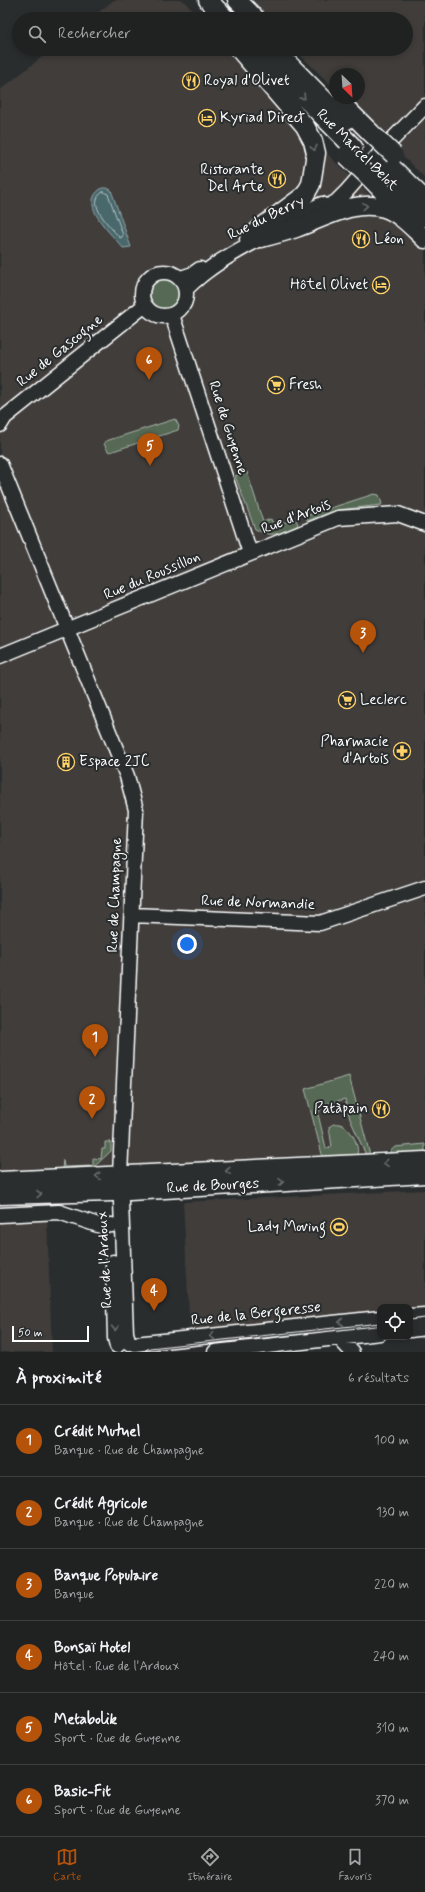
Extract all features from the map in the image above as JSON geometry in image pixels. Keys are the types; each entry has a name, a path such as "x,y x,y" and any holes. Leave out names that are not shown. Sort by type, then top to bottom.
{"main road":[{"path":"195,0 206,12"},
{"path":"208,0 219,12"},
{"path":"226,0 237,12"},
{"path":"237,0 249,12"},
{"path":"245,56 305,126 313,141 316,153 311,184 305,195 262,226 255,238"},
{"name":"Rue Marcel Belot","path":"264,56 358,143"},
{"name":"Rue Marcel Belot","path":"280,56 358,143 376,168 425,218"},
{"path":"293,56 329,92"},
{"path":"264,77 358,143"},
{"path":"338,104 358,143"},
{"path":"376,168 425,186"},
{"path":"376,168 425,235"},
{"name":"Rue Marcel Belot","path":"376,168 425,200"},
{"path":"255,238 295,229 342,210 371,206 385,208 399,215 425,239"},
{"name":"Rue de Bourges","path":"0,1196 425,1161"},
{"name":"Rue de Bourges","path":"0,1181 117,1186 425,1174"}],"street":[{"name":"Rue du Berry","path":"184,284 193,274 224,252 326,202 376,168 425,106"},
{"path":"163,271 169,272 184,284 185,303 172,315 166,316 154,314 145,305 142,292 143,285 152,275 163,271"},
{"name":"Rue de Gascogne","path":"0,425 5,417 145,305"},
{"name":"Rue de Guyenne","path":"172,315 250,553"},
{"path":"0,464 67,629"},
{"name":"Rue d'Artois","path":"250,553 338,518 398,514 425,524"},
{"name":"Rue du Roussillon","path":"0,656 250,553"},
{"name":"Rue de Champagne","path":"67,629 132,789 136,810 132,915 117,1186"},
{"name":"Rue de Normandie","path":"132,915 320,923 425,888"},
{"name":"Rue de l'Ardoux","path":"117,1186 112,1225 115,1338 127,1347"},
{"name":"Rue de l'Ardoux","path":"117,1186 127,1347"},
{"path":"0,1215 58,1212 101,1226 112,1225"},
{"path":"413,1316 425,1315"},
{"name":"Rue de la Bergeresse","path":"127,1347 377,1318"},
{"path":"413,1330 425,1328"},
{"path":"215,1352 377,1333"},
{"path":"339,1338 352,1352"}],"shaded area":[{"path":"114,0 183,0 194,12 99,12"},
{"path":"245,0 425,0 425,178 350,104 365,104 365,68 329,68 329,83 301,56 413,56 413,12 257,12"},
{"path":"43,56 233,56 282,110 425,249 425,1149 0,1173 0,90"},
{"path":"425,1190 425,1310 413,1312 413,1304 377,1304 377,1315 190,1332 183,1202"},
{"path":"47,1220 52,1352 0,1352 0,1221"}],"green space":[{"path":"165,279 171,280 179,288 179,300 171,308 165,309 159,308 151,300 150,294 151,288 159,280"},
{"path":"175,419 179,426 178,430 110,452 104,444 106,441"},
{"path":"247,472 263,522 271,519 272,522 278,524 296,520 298,524 297,526 276,534 267,534 255,529 235,476"},
{"path":"374,494 379,495 381,505 337,510 307,521 309,515"},
{"path":"349,1076 370,1155 366,1155 350,1119 345,1099 323,1105 318,1114 326,1148 332,1147 329,1127 334,1124 340,1124 350,1131 354,1137 358,1150 357,1155 323,1158 305,1089"},
{"path":"105,1142 111,1142 111,1151 95,1166 62,1169 63,1160 64,1167 93,1166 93,1158 101,1159 102,1149 105,1149"},
{"path":"425,1144 425,1152 386,1155 395,1147"}],"water":[{"path":"102,188 111,190 131,247 123,248 105,227 94,210 93,202 95,195"}],"tram line":[{"path":"413,1320 425,1318"},
{"path":"141,1352 150,1348 377,1323"}],"place":[{"name":"Royal d'Olivet","path":"191,81"},
{"name":"Kyriad Direct","path":"207,118"},
{"name":"Ristorante Del Arte","path":"277,179"},
{"name":"Léon","path":"361,239"},
{"name":"Hôtel Olivet","path":"381,285"},
{"name":"Basic-Fit","path":"149,380"},
{"name":"Fresh","path":"276,385"},
{"name":"Metabolik","path":"150,466"},
{"name":"Banque Populaire","path":"363,653"},
{"name":"Leclerc","path":"347,700"},
{"name":"Pharmacie d'Artois","path":"402,751"},
{"name":"Espace 2JC","path":"66,762"},
{"name":"Crédit Mutuel","path":"95,1057"},
{"name":"Patàpain","path":"381,1109"},
{"name":"Crédit Agricole","path":"92,1119"},
{"name":"Lady Moving","path":"339,1227"},
{"name":"Bonsaï Hotel","path":"154,1311"}]}
